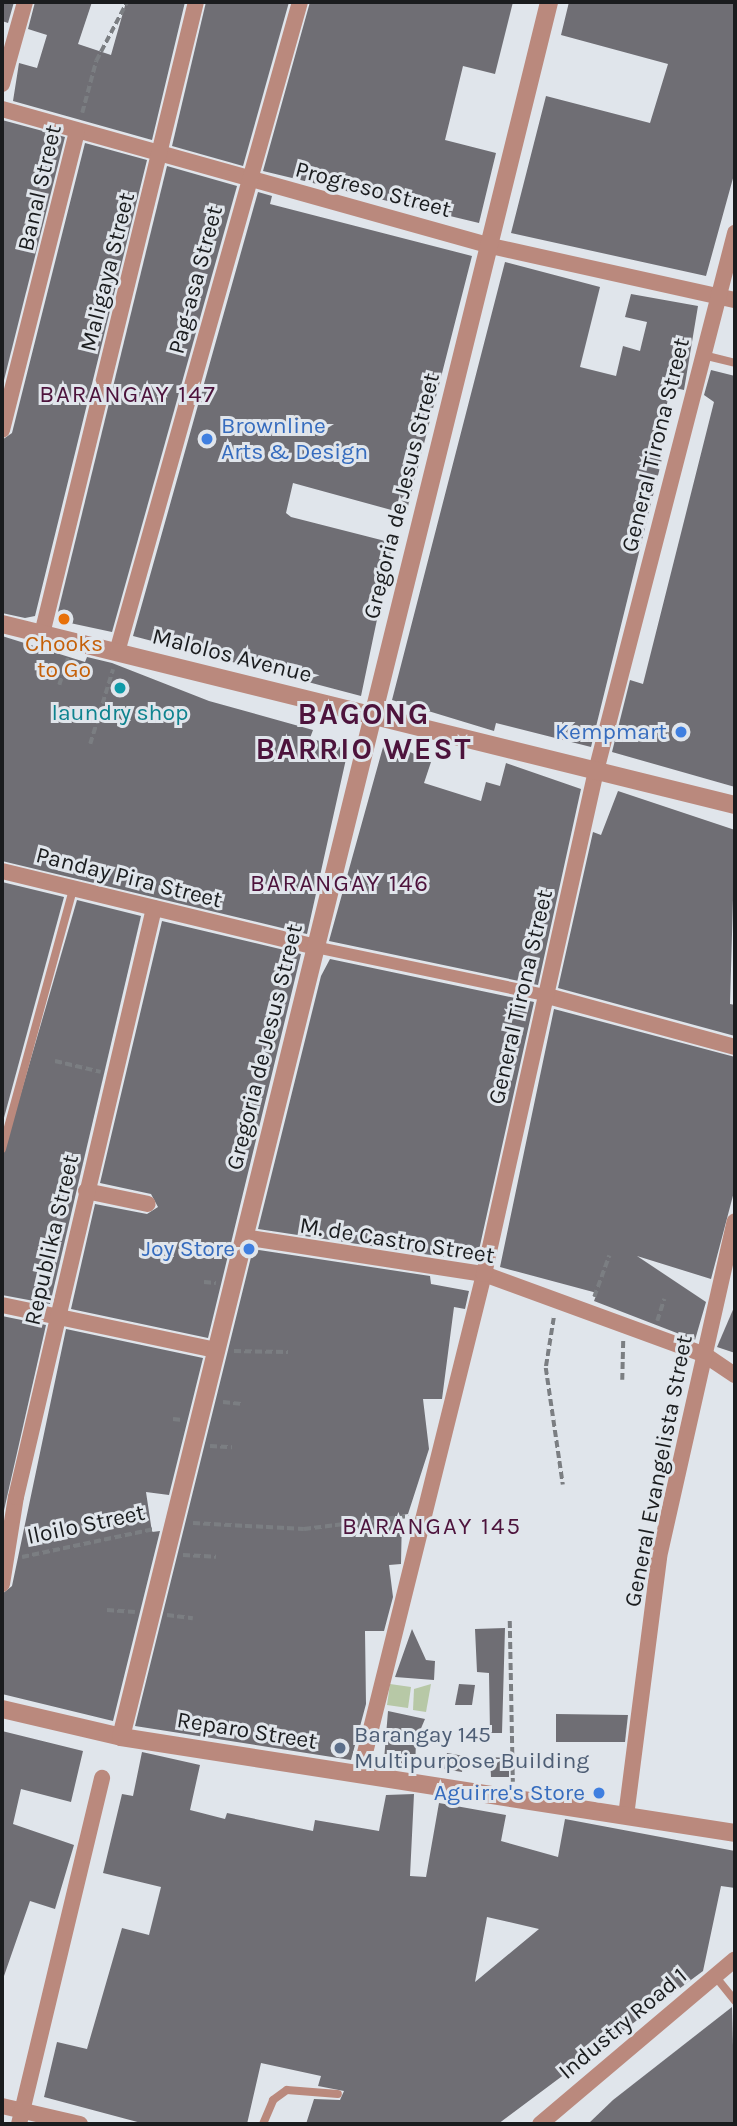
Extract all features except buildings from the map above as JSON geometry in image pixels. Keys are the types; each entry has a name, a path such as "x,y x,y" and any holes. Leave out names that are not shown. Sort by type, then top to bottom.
{"street":[{"path":"2,84 25,2"},
{"name":"Maligaya Street","path":"42,634 196,2"},
{"name":"Pag-asa Street","path":"115,659 246,180 300,2"},
{"name":"Gregoria de Jesus Street","path":"121,1737 372,716 491,246 549,2"},
{"name":"Progreso Street","path":"2,109 246,180 491,246 735,300"},
{"name":"Banal Street","path":"2,430 77,132"},
{"name":"General Tirona Street","path":"360,1773 422,1514 484,1274 596,771 735,233"},
{"name":"Malolos Avenue","path":"2,624 73,642 115,659 372,716 735,805"},
{"name":"Panday Pira Street","path":"2,871 315,947 544,995 735,1047"},
{"name":"Republika Street","path":"2,1584 86,1191 154,908"},
{"path":"86,1191 148,1204"},
{"name":"General Evangelista Street","path":"626,1816 659,1556 735,1221"},
{"name":"M. de Castro Street","path":"244,1237 484,1274 705,1355 735,1375"},
{"path":"2,1305 216,1350"},
{"name":"Reparo Street","path":"2,1709 121,1737 735,1833"},
{"path":"20,2118 102,1778"},
{"name":"Industry Road 1","path":"540,2124 735,1959"},
{"path":"2,2106 20,2118 80,2124"}],"lane":[{"path":"703,355 735,363"},
{"path":"2,1149 73,889"},
{"path":"715,1976 735,2001"},
{"path":"264,2124 273,2100 287,2090 338,2094"}],"path":[{"name":"Banal Street","path":"77,132 96,61 127,2"},
{"path":"59,685 73,642"},
{"path":"90,744 115,659"},
{"path":"55,1061 113,1074"},
{"path":"590,1310 609,1256"},
{"path":"558,1306 545,1345 563,1485"},
{"path":"622,1380 625,1331"},
{"path":"216,1350 288,1352"},
{"name":"Iloilo Street","path":"6,1560 89,1547 173,1524 304,1529 422,1514"},
{"path":"166,1554 216,1557"},
{"path":"107,1610 193,1618"},
{"path":"510,1621 513,1798"}],"green space":[{"path":"390,1684 411,1687 408,1708 387,1705"},
{"path":"431,1684 426,1712 413,1710 414,1689"}],"place":[{"name":"Brownline Arts & Design","path":"207,439"},
{"name":"Chooks to Go","path":"64,619"},
{"name":"laundry shop","path":"120,688"},
{"name":"Kempmart","path":"681,732"},
{"name":"Joy Store","path":"249,1249"},
{"name":"Barangay 145 Multipurpose Building","path":"340,1748"},
{"name":"Aguirre's Store","path":"599,1793"}],"district":[{"name":"BARANGAY 147","path":"128,395"},
{"name":"BAGONG BARRIO WEST","path":"364,731"},
{"name":"BARANGAY 146","path":"340,884"},
{"name":"BARANGAY 145","path":"432,1527"}]}
